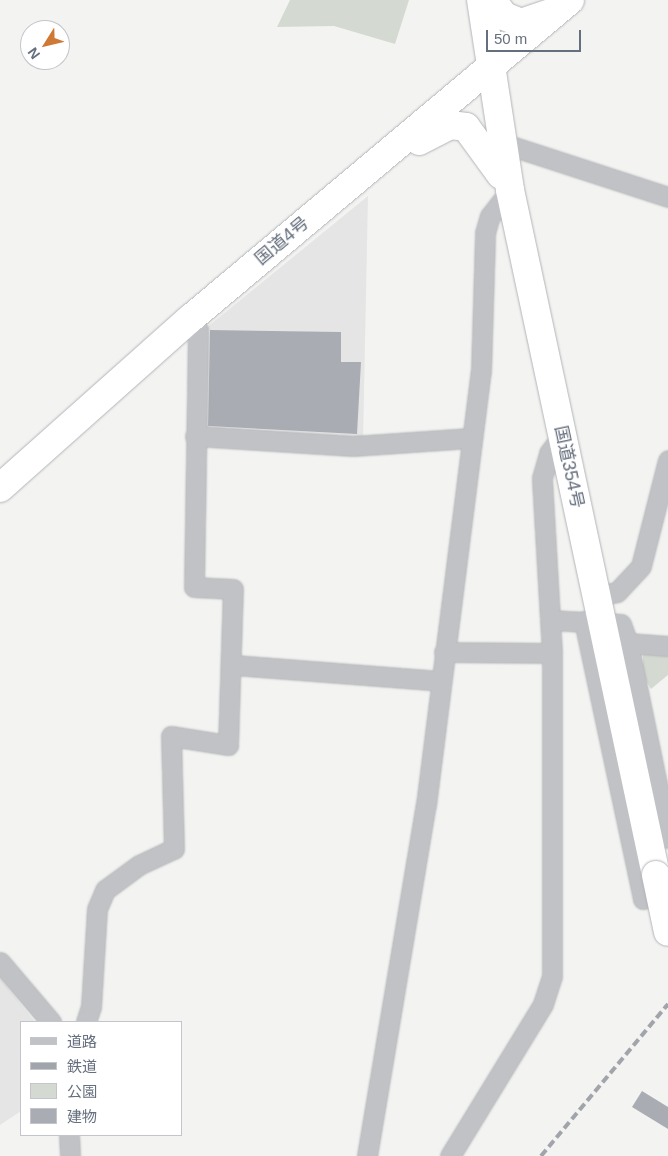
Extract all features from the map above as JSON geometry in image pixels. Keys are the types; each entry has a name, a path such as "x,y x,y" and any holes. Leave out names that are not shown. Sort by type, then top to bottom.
{"highway":[{"name":"国道354号","path":"481,0 510,190 597,596 593,622 662,883 668,932"},
{"path":"492,0 504,16 521,23 566,3"},
{"name":"国道4号","path":"0,488 190,319 566,3"},
{"path":"368,169 395,161 439,128 458,125 480,140 510,190"}],"street":[{"path":"502,143 668,197"},
{"path":"368,1156 426,805 480,370 485,233 490,216 510,190"},
{"path":"86,1021 92,1007 97,909 104,890 139,865 174,849 171,736 228,745 234,665 233,589 194,587 198,330 190,319"},
{"path":"195,436 353,446 471,438"},
{"path":"450,1156 543,1004 552,976 552,653 542,478 549,453 562,436"},
{"path":"597,596 617,592 641,566 668,460"},
{"path":"550,620 621,624 628,643 668,838"},
{"path":"628,643 668,646"},
{"path":"444,652 552,653"},
{"path":"234,665 440,681"},
{"path":"0,962 50,1021"},
{"path":"69,1136 70,1156"}],"shaded area":[{"path":"368,196 363,441 201,433 206,328"},
{"path":"0,978 34,1021 20,1021 20,1112 0,1125"}],"green space":[{"path":"290,0 409,0 395,44 334,26 277,27"},
{"path":"643,649 668,651 668,675 651,689 643,676"}],"building":[{"path":"210,330 341,332 341,362 361,362 357,434 208,426"},
{"path":"642,1091 668,1107 668,1129 632,1107"}],"railway":[{"path":"541,1156 668,1004"}]}
